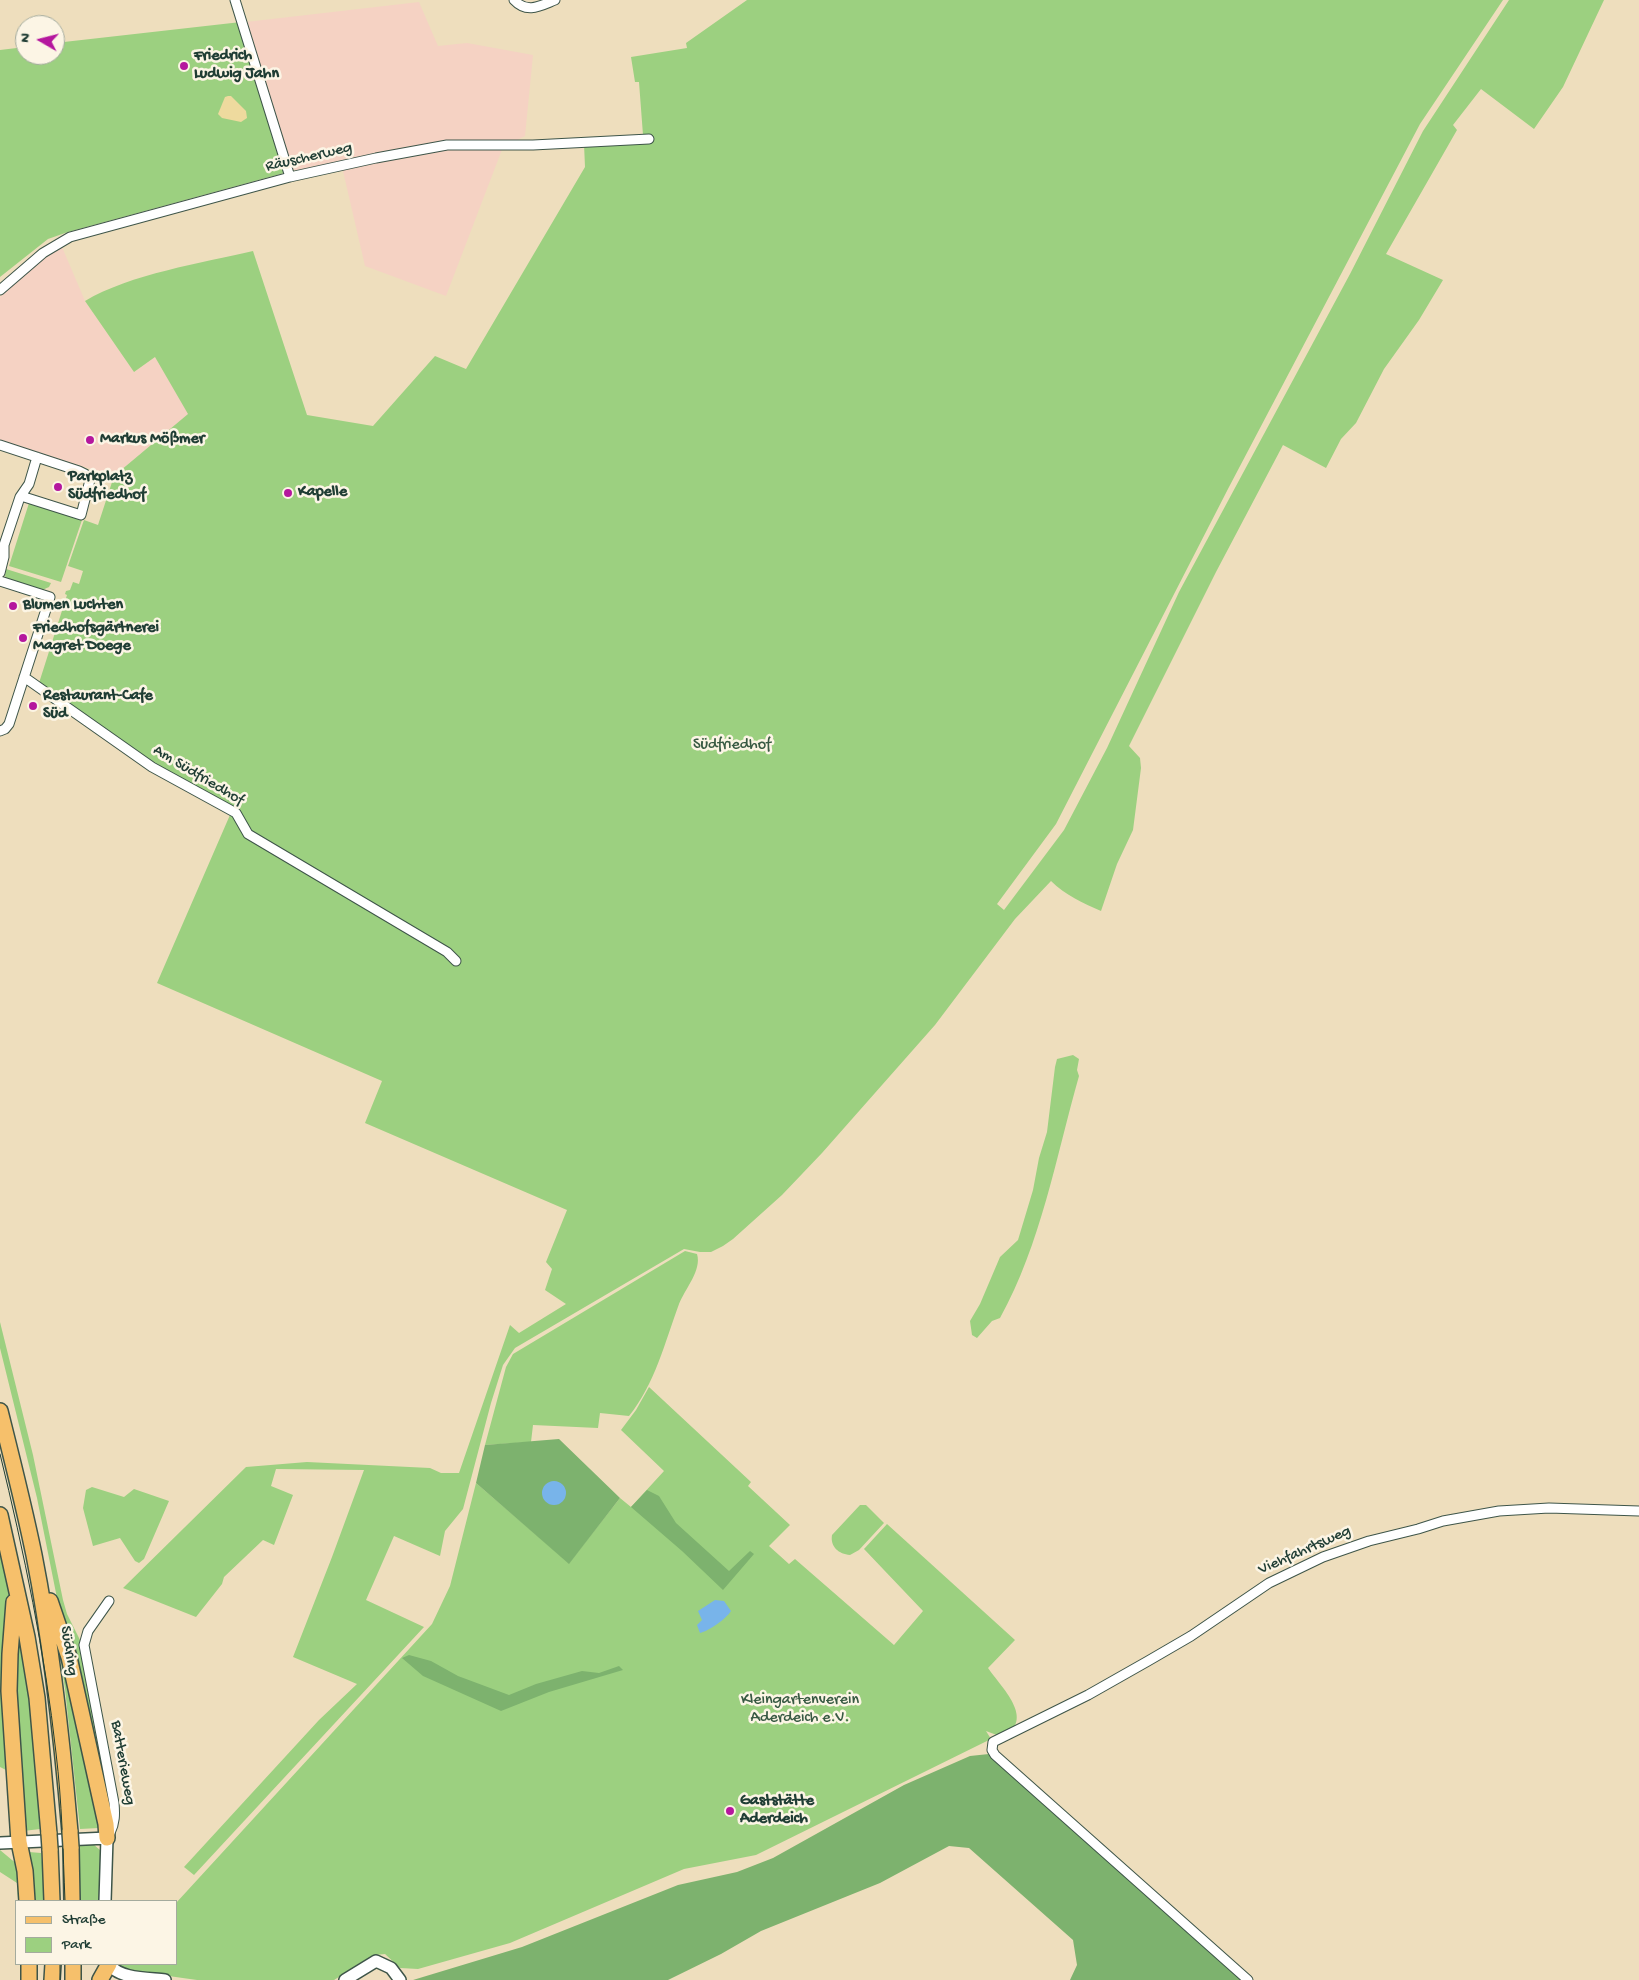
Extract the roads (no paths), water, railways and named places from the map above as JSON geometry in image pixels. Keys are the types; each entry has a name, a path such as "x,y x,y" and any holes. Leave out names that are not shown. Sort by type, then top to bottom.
{"main road":[{"name":"Südring","path":"0,1411 34,1555 57,1696 71,1840 72,1900"},
{"path":"0,1515 27,1637 36,1698 50,1841 52,1900"},
{"path":"34,1555 69,1657 106,1824 107,1838"},
{"path":"15,1581 9,1691 19,1842 25,1871 28,1900"},
{"path":"29,1965 29,1980"},
{"path":"52,1965 52,1980"},
{"path":"73,1965 73,1980"},
{"path":"100,1980 108,1965"}],"street":[{"path":"235,0 290,177"},
{"path":"514,0 524,8 538,6 555,0"},
{"name":"Räuscherweg","path":"0,290 43,253 70,237 290,177 447,145 533,145 649,139"},
{"path":"0,445 80,471 88,476 90,480 81,515 21,496"},
{"path":"0,573 4,557 2,545 21,496 29,484 37,457"},
{"path":"0,581 50,597 9,724 0,731"},
{"name":"Am Südfriedhof","path":"24,676 152,767 236,813 248,834 448,952 456,961"},
{"name":"Viehfahrtsweg","path":"1248,1980 995,1755 993,1753 993,1744 999,1739 1088,1695 1191,1636 1269,1583 1330,1555 1369,1541 1443,1521 1499,1511 1549,1508 1639,1511"},
{"name":"Batterieweg","path":"105,1900 107,1838 113,1826 115,1815 84,1645 88,1631 109,1601"},
{"path":"0,1843 107,1838"},
{"path":"345,1980 376,1961 391,1968 399,1978"},
{"path":"110,1965 121,1973 165,1980"}],"water":[{"path":"554,1481 562,1485 566,1493 562,1501 554,1505 546,1501 542,1493 546,1485"},
{"path":"715,1600 724,1601 731,1611 717,1624 700,1633 697,1625 702,1620 698,1611"}],"tram line":[{"path":"0,1454 25,1565 46,1678 60,1790 65,1900"},
{"path":"60,1965 60,1980"}],"place":[{"name":"Friedrich Ludwig Jahn","path":"184,66"},
{"name":"Markus Mößmer","path":"90,440"},
{"name":"Parkplatz Südfriedhof","path":"58,487"},
{"name":"Kapelle","path":"288,493"},
{"name":"Blumen Luchten","path":"13,606"},
{"name":"Friedhofsgärtnerei Magret Doege","path":"23,638"},
{"name":"Restaurant-Cafe Süd","path":"33,706"},
{"name":"Gaststätte Aderdeich","path":"730,1811"}],"park label":[{"name":"Südfriedhof","path":"732,746"},
{"name":"Kleingartenverein Aderdeich e.V.","path":"800,1710"}]}
